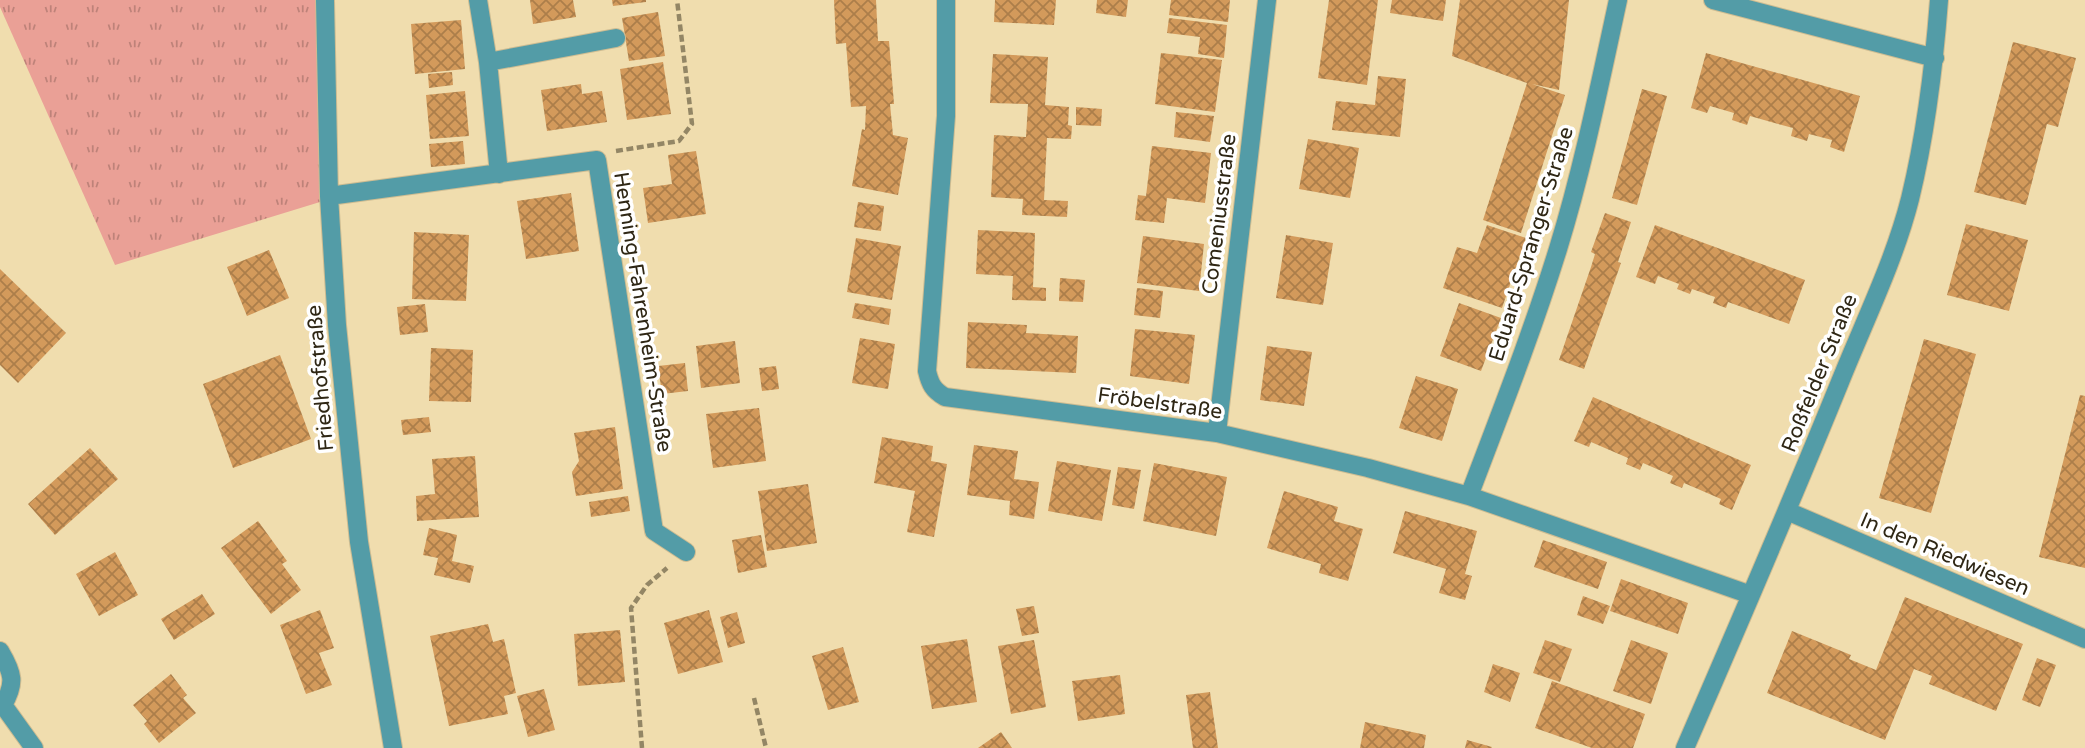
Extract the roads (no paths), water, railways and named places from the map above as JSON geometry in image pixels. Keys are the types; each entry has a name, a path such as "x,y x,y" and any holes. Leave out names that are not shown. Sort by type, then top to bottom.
{"street":[{"name":"Friedhofstraße","path":"325,0 329,196 337,325 359,542 393,748"},
{"path":"478,0 488,62 499,174"},
{"name":"Fröbelstraße","path":"946,0 946,116 927,371 930,384 945,397 1217,433 1368,468 1469,496 1751,595"},
{"name":"Comeniusstraße","path":"1217,433 1267,0"},
{"name":"Eduard-Spranger-Straße","path":"1469,496 1516,373 1558,249 1590,129 1618,0"},
{"path":"1714,0 1935,58"},
{"name":"Roßfelder Straße","path":"1685,748 1787,512 1884,273 1909,202 1924,139 1935,58 1939,0"},
{"path":"488,62 616,38"},
{"name":"Henning-Fahrenheim-Straße","path":"329,196 597,160 654,531 686,552"},
{"name":"In den Riedwiesen","path":"1787,512 2085,639"},
{"path":"0,651 12,678 10,692 3,705 34,748"}]}
